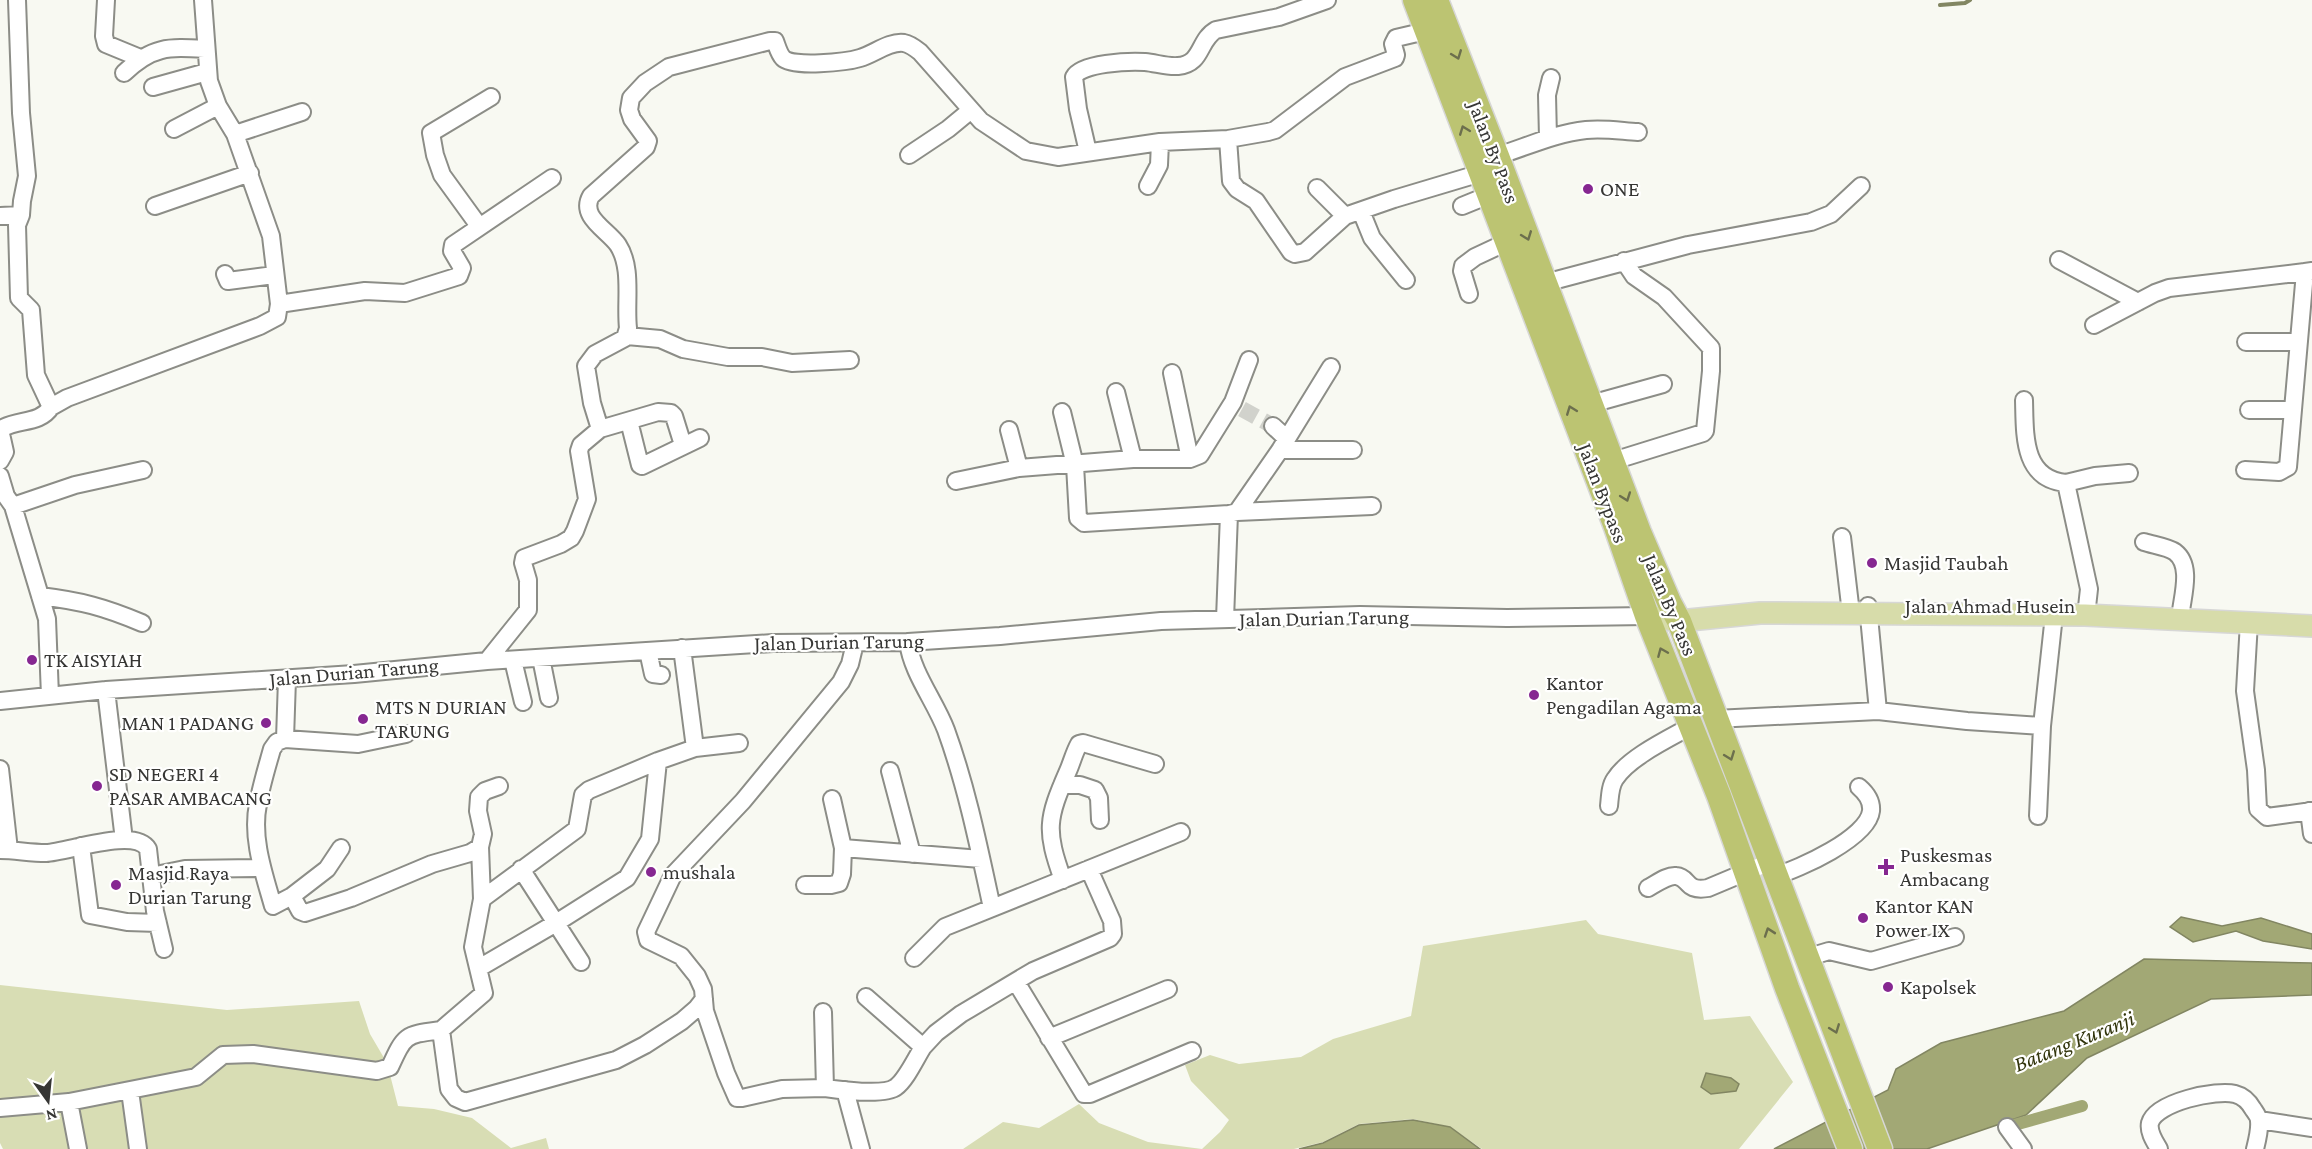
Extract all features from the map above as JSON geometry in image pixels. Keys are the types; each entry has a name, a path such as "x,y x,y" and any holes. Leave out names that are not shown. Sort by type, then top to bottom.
{"highway":[{"name":"Jalan Bypass","path":"1415,0 1426,31 1489,175 1507,242 1536,279 1612,517 1647,616 1704,722 1747,872 1787,988 1850,1149"},
{"name":"Jalan By Pass","path":"1436,0 1489,175 1591,404 1639,532 1674,612 1704,722 1773,869 1880,1149"}],"main road":[{"name":"Jalan Ahmad Husein","path":"1862,608 1983,604 2312,616"},
{"name":"Jalan Ahmad Husein","path":"1674,612 1708,607 1862,608 2312,626"},
{"name":"Jalan Durian Tarung","path":"1647,616 1674,612"}],"street":[{"path":"0,461 5,452 1,434 3,428 35,420 50,411 36,375 31,310 19,298 17,225 21,215 27,176 21,113 17,0"},
{"path":"106,0 104,36 106,44 140,58"},
{"path":"49,404 277,317 279,304 271,236 235,134 210,89 205,49 203,0"},
{"path":"1088,152 1078,109 1074,77 1080,70 1094,66 1145,62 1169,66 1186,65 1200,54 1204,40 1209,33 1279,17 1327,0"},
{"path":"627,336 626,264 618,246 589,214 587,204 591,196 646,147 648,141 632,119 629,110 631,98 669,67 770,41 776,44 782,57 794,63 828,63 859,59 892,45 903,43 912,45 981,121 1026,151 1058,157 1160,142 1228,139 1275,130 1345,77 1395,58 1393,44 1396,38 1426,31"},
{"path":"124,74 140,58 168,49 205,49"},
{"path":"153,87 207,72"},
{"path":"1548,138 1546,117 1551,78"},
{"path":"478,226 442,175 431,133 491,97"},
{"path":"174,129 218,106"},
{"path":"909,155 948,129 971,110"},
{"path":"235,134 302,112"},
{"path":"1228,139 1231,181 1237,189 1256,201 1291,252 1302,254 1353,214 1489,175 1548,138 1588,130 1638,132"},
{"path":"1148,186 1159,165 1160,142"},
{"path":"155,206 250,173"},
{"path":"1462,206 1489,175"},
{"path":"279,304 364,291 405,293 454,278 461,273 462,268 452,246 478,226 552,178"},
{"path":"1536,279 1688,245 1812,222 1831,214 1861,186"},
{"path":"1317,188 1353,214 1406,280"},
{"path":"0,216 21,215"},
{"path":"1469,294 1462,268 1464,264 1507,242"},
{"path":"2059,260 2138,302"},
{"path":"1613,461 1703,433 1711,371 1711,348 1664,297 1634,276 1624,261"},
{"path":"2094,325 2155,294 2181,286 2308,272 2299,342 2289,463 2286,470 2279,472 2245,470"},
{"path":"225,274 228,281 274,275"},
{"path":"600,429 585,366 595,354 627,336 660,339 683,349 732,357 762,357 792,363 850,360"},
{"path":"2246,342 2299,342"},
{"path":"956,481 1019,468 1133,459 1190,459 1203,452 1238,405 1249,360"},
{"path":"1225,619 1233,513 1283,444 1331,367"},
{"path":"1172,373 1190,459"},
{"path":"1591,404 1663,384"},
{"path":"1116,392 1133,459"},
{"path":"2024,400 2025,438 2032,461 2043,475 2056,482 2066,483 2087,477 2129,473"},
{"path":"2249,410 2293,411"},
{"path":"487,661 528,610 528,580 523,563 524,558 561,544 575,531 587,499 579,451 581,445 600,429 658,412 671,413 674,416 683,445"},
{"path":"1062,412 1075,465 1078,518 1084,523 1372,506"},
{"path":"628,421 642,466 700,438"},
{"path":"1273,426 1283,444"},
{"path":"1009,430 1019,468"},
{"path":"1283,444 1353,450"},
{"path":"13,506 75,485 142,470"},
{"path":"0,476 6,496 13,506 46,619 50,696"},
{"path":"2066,483 2089,589 2087,607"},
{"path":"1842,537 1862,608 1878,711"},
{"path":"2144,542 2174,551 2182,561 2185,576 2181,611"},
{"path":"40,596 75,600 107,608 142,623"},
{"name":"Jalan Durian Tarung","path":"0,701 106,690 287,679 487,661 774,643 908,642 1000,636 1129,623 1360,615 1507,618 1647,616"},
{"path":"2038,816 2042,726 2054,615"},
{"path":"2249,622 2246,691 2256,770 2258,809 2266,816 2310,811 2312,834"},
{"path":"908,642 911,655 942,718 956,759 966,791 992,908"},
{"path":"855,643 850,664 841,682 743,801 673,875 646,932 648,940 672,951 687,963 703,989 726,1073 737,1098 782,1089 889,1090 896,1088 923,1047 936,1033 961,1014 1033,970 1110,938 1113,934 1112,921 1089,869"},
{"path":"682,648 694,748"},
{"path":"648,651 653,674 661,675"},
{"path":"541,658 549,698"},
{"path":"513,660 524,702"},
{"path":"285,739 287,679"},
{"path":"106,690 124,840"},
{"path":"1609,806 1614,780 1618,775 1648,751 1704,722 1878,711 2042,726"},
{"path":"340,848 327,869 292,896 273,906 262,868 256,830 258,805 272,749 277,742 285,739 367,744 406,734"},
{"path":"482,899 578,829 583,795 589,790 694,748 739,743"},
{"path":"1063,880 1054,855 1050,822 1055,799 1081,743 1155,764"},
{"path":"479,968 627,878 650,839 658,761"},
{"path":"0,769 5,850 48,853 124,840 138,840 146,845 164,949"},
{"path":"890,771 912,854"},
{"path":"1062,785 1080,785 1095,790 1099,798 1100,820"},
{"path":"0,1108 69,1102 196,1077 223,1055 253,1054 377,1071 390,1067 406,1037 441,1030 483,996 484,991 473,947 482,899 480,847 483,834 478,811 479,797 485,791 499,786"},
{"path":"1648,888 1674,876 1681,878 1692,888 1707,888 1747,872 1812,862 1836,847 1869,819 1871,806 1866,794 1858,787"},
{"path":"805,885 839,883 842,874 843,848 832,799"},
{"path":"914,958 945,927 1181,832"},
{"path":"81,846 90,915 127,922 158,922"},
{"path":"292,896 300,911 305,913 351,898 432,864 470,853 480,847"},
{"path":"843,848 981,860"},
{"path":"151,876 184,869 262,868"},
{"path":"521,869 580,962"},
{"path":"1811,966 1829,951 1871,961 1955,937"},
{"path":"1016,981 1081,1091 1086,1094 1192,1051"},
{"path":"1049,1038 1168,989"},
{"path":"866,997 923,1047"},
{"path":"441,1030 449,1089 456,1098 465,1102 616,1060 645,1045 682,1021 698,1008 704,999"},
{"path":"823,1012 825,1088"},
{"path":"845,1090 861,1149"},
{"path":"130,1091 138,1149"},
{"path":"2159,1149 2151,1131 2151,1122 2157,1113 2180,1102 2219,1093 2233,1093 2242,1097 2252,1107 2259,1120 2255,1149"},
{"path":"69,1102 78,1149"},
{"path":"2259,1120 2312,1128"},
{"path":"2007,1127 2023,1149"}],"shaded area":[{"path":"1586,920 1598,934 1692,953 1704,1020 1750,1016 1793,1082 1739,1149 1482,1149 1450,1127 1413,1119 1359,1124 1323,1142 1294,1149 1202,1149 1229,1120 1191,1081 1185,1065 1210,1055 1239,1064 1301,1057 1333,1039 1411,1016 1423,946"},
{"path":"0,985 227,1010 359,1001 370,1034 387,1063 398,1106 434,1109 472,1118 511,1148 546,1138 549,1149 3,1149 0,1143"},
{"path":"1079,1104 1099,1123 1148,1142 1202,1149 963,1149 1003,1122 1039,1128"}],"water":[{"path":"2181,917 2222,926 2261,918 2312,934 2312,949 2263,941 2236,931 2193,942 2170,927"},
{"name":"Batang Kuranji","path":"2144,959 2312,963 2312,995 2211,999 2087,1058 2026,1115 1927,1149 1774,1149 1888,1090 1896,1069 1941,1043 2064,1011"},
{"path":"1706,1073 1731,1078 1739,1084 1736,1091 1711,1094 1701,1087"},
{"path":"1413,1120 1450,1127 1480,1149 1299,1149 1323,1143 1359,1125"}],"waterway":[{"path":"1940,5 1965,3 1970,0"},
{"path":"2005,1120 2007,1127 2082,1106"}],"tunnel":[{"path":"1242,409 1273,426"}],"place":[{"name":"ONE","path":"1588,189"},
{"name":"Masjid Taubah","path":"1872,563"},
{"name":"TK AISYIAH","path":"32,660"},
{"name":"Kantor Pengadilan Agama","path":"1534,695"},
{"name":"MTS N DURIAN TARUNG","path":"363,719"},
{"name":"MAN 1 PADANG","path":"266,723"},
{"name":"SD NEGERI 4 PASAR AMBACANG","path":"97,786"},
{"name":"Puskesmas Ambacang","path":"1886,867"},
{"name":"mushala","path":"651,872"},
{"name":"Masjid Raya Durian Tarung","path":"116,885"},
{"name":"Kantor KAN Power IX","path":"1863,918"},
{"name":"Kapolsek","path":"1888,987"}]}
